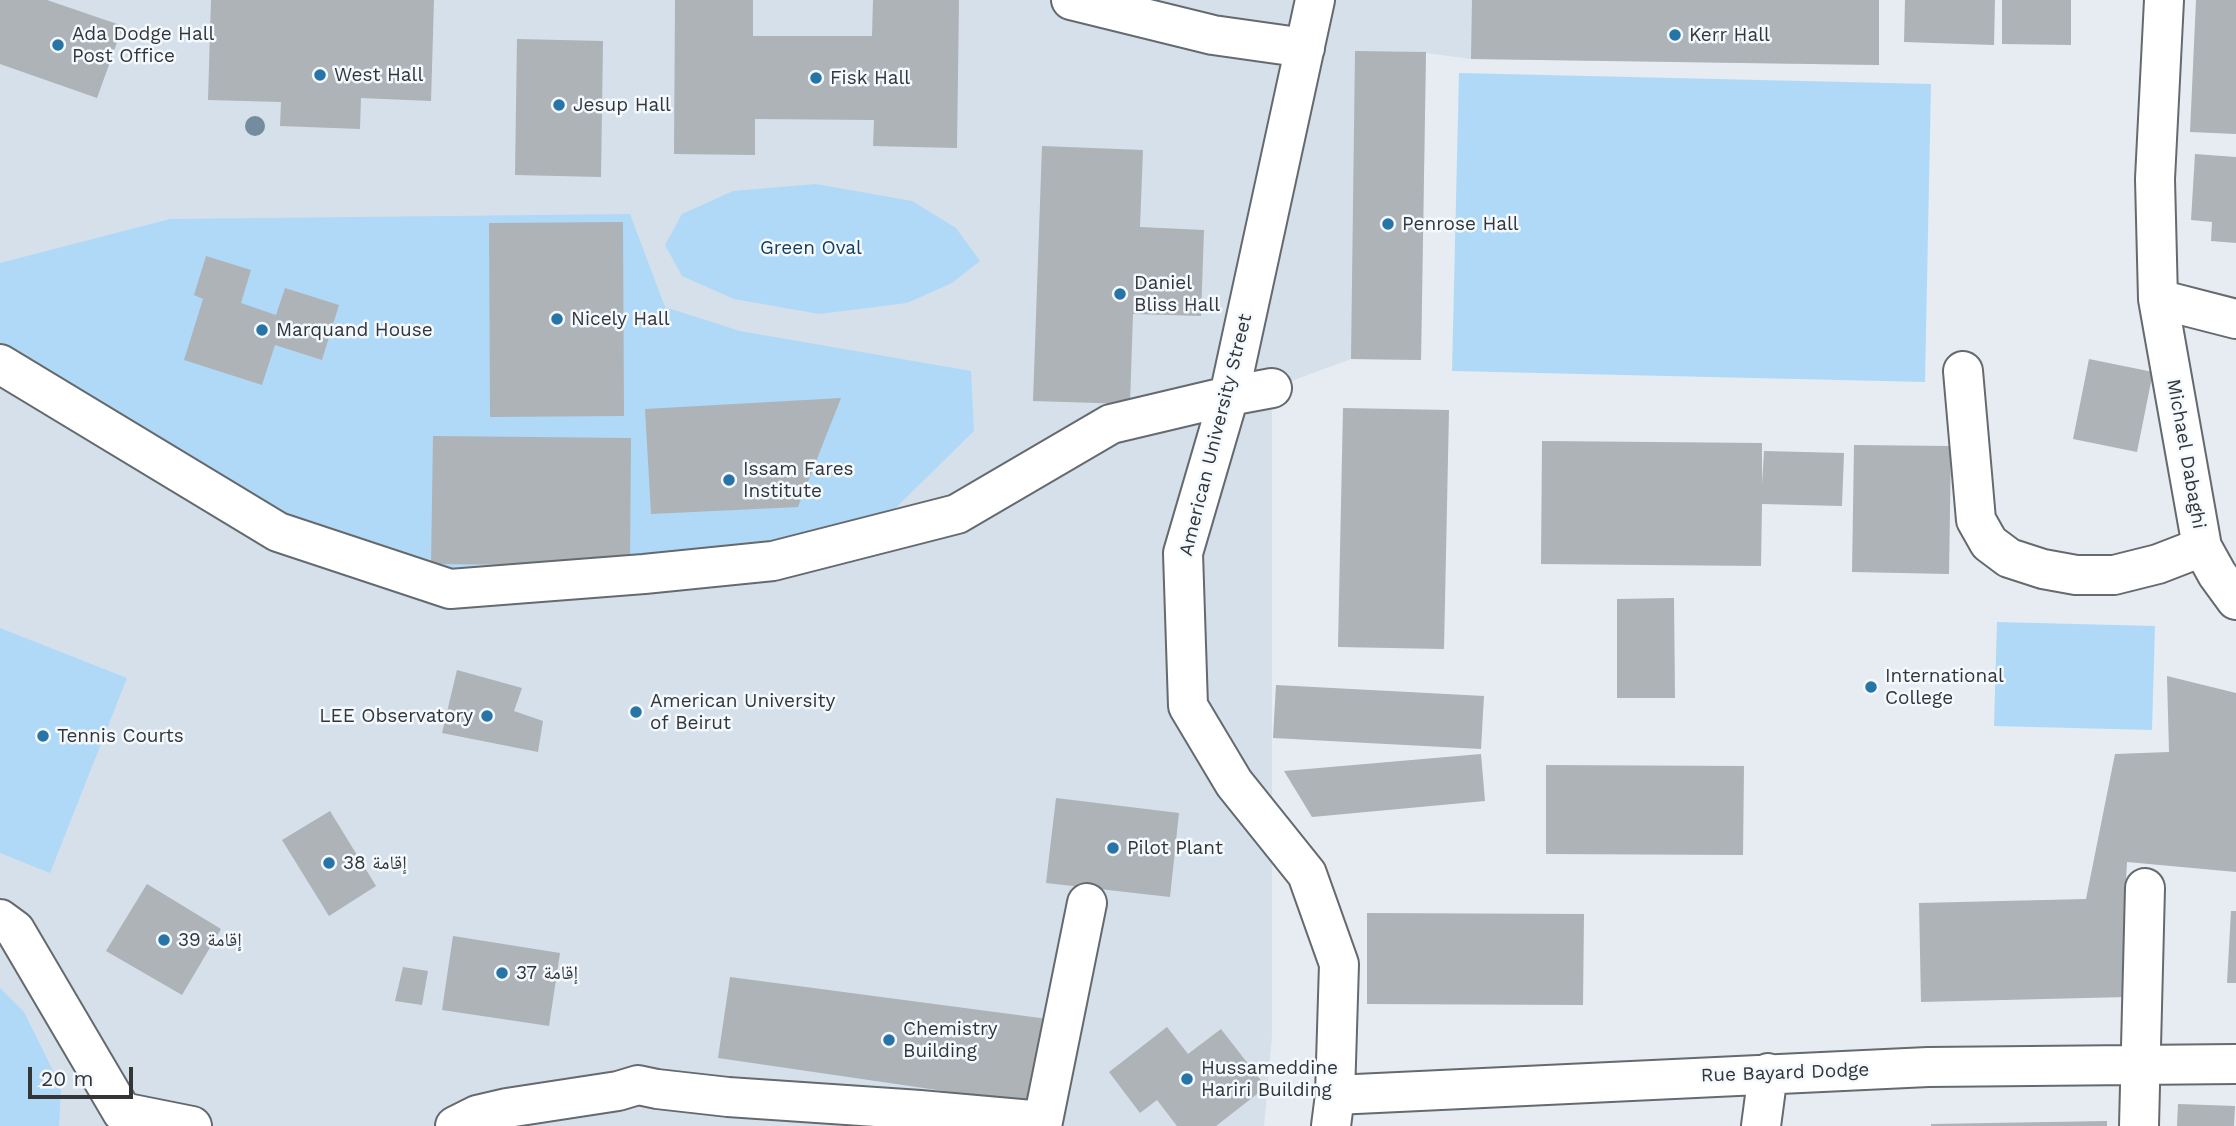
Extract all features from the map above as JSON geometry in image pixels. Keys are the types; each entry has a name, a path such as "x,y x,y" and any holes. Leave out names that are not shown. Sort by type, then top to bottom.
{"street":[{"path":"1071,0 1213,35 1304,48"},
{"name":"American University Street","path":"1315,0 1229,396 1183,552 1188,706 1234,783 1307,874 1339,964 1333,1110"},
{"name":"Michael Dabaghi","path":"2164,0 2155,179 2158,299 2202,547 2236,600"},
{"path":"2158,299 2236,319"},
{"path":"0,364 278,532 450,589 773,561 957,513 1111,424 1272,388"},
{"path":"1963,371 1976,520 1989,543 1999,551 2009,558 2043,569 2076,575 2114,575 2158,564 2202,547"},
{"path":"2139,1126 2145,888"},
{"path":"455,1126 477,1115 507,1108 618,1091 638,1085 726,1112 1043,1124 1087,903"},
{"path":"0,919 15,930 122,1112 192,1126"},
{"name":"Rue Bayard Dodge","path":"1333,1110 1768,1073 1928,1067 2236,1064"},
{"path":"1761,1126 1768,1073"}],"shaded area":[{"name":"American University of Beirut","path":"0,0 1879,0 1879,65 1471,59 1426,53 1421,360 1351,359 1272,388 1272,1037 1264,1126 0,1126"}],"green space":[{"path":"1459,73 1931,84 1925,382 1452,371"},
{"name":"Green Oval","path":"816,184 912,201 956,228 980,261 952,283 907,303 819,314 734,299 682,276 665,245 682,214 733,191"},
{"path":"630,214 665,307 740,331 971,371 974,431 874,529 451,583 283,523 0,360 0,263 170,219"},
{"path":"1997,622 2155,626 2152,730 1994,726"},
{"path":"0,628 127,678 50,873 0,853"},
{"path":"0,988 24,1012 61,1087 59,1126 0,1126"}],"building":[{"name":"Ada Dodge Hall Post Office","path":"0,0 47,0 123,26 97,98 0,64"},
{"name":"West Hall","path":"211,0 434,0 431,101 361,98 360,129 280,126 281,102 208,100"},
{"name":"Fisk Hall","path":"675,0 753,0 753,36 872,36 873,0 959,0 957,148 873,146 874,120 755,119 755,155 674,154"},
{"name":"Kerr Hall","path":"1472,0 1879,0 1879,65 1471,59"},
{"path":"1905,0 1995,0 1994,45 1904,42"},
{"path":"2002,0 2071,0 2071,45 2002,44"},
{"path":"2196,0 2236,0 2236,134 2190,132"},
{"name":"Jesup Hall","path":"517,39 603,41 601,177 515,175"},
{"name":"Penrose Hall","path":"1355,51 1426,52 1421,360 1351,359"},
{"name":"Daniel Bliss Hall","path":"1042,146 1143,150 1140,227 1204,230 1201,316 1133,314 1130,404 1033,401"},
{"path":"2195,154 2236,157 2236,243 2211,241 2212,222 2191,220"},
{"name":"Nicely Hall","path":"623,222 624,416 490,417 489,223"},
{"name":"Marquand House","path":"206,256 251,270 241,303 276,315 285,288 339,305 322,360 275,345 262,385 184,360 203,299 194,295"},
{"path":"2089,359 2153,372 2137,452 2073,439"},
{"name":"Issam Fares Institute","path":"841,398 798,507 651,514 645,409"},
{"path":"1343,408 1449,410 1444,649 1338,647"},
{"path":"433,436 631,438 630,566 431,564"},
{"path":"1542,441 1762,443 1762,484 1764,451 1844,453 1842,506 1762,504 1761,566 1541,564"},
{"path":"1854,445 1951,446 1949,574 1852,572"},
{"path":"1674,598 1675,698 1617,698 1617,599"},
{"name":"LEE Observatory","path":"457,670 522,688 514,711 543,721 538,752 442,733"},
{"path":"2167,676 2236,693 2236,872 2127,862 2127,997 1921,1002 1919,903 2086,899 2115,754 2169,752"},
{"path":"1276,685 1484,696 1481,749 1273,738"},
{"path":"1481,754 1485,801 1312,817 1284,771"},
{"path":"1546,765 1744,766 1743,855 1546,854"},
{"name":"Pilot Plant","path":"1056,798 1179,813 1170,897 1046,883"},
{"name":"إقامة 38","path":"330,811 376,886 329,916 282,840"},
{"name":"إقامة 39","path":"147,884 221,929 182,995 106,951"},
{"path":"2231,911 2236,911 2236,983 2227,983"},
{"path":"1367,913 1584,914 1583,1005 1367,1004"},
{"name":"إقامة 37","path":"453,936 560,953 549,1026 442,1010"},
{"path":"403,967 428,971 422,1005 395,1001"},
{"name":"Chemistry Building","path":"730,977 1063,1021 1040,1105 718,1058"},
{"name":"Hussameddine Hariri Building","path":"1167,1027 1188,1054 1221,1029 1266,1087 1216,1126 1177,1126 1157,1100 1140,1113 1109,1072"},
{"path":"2178,1104 2235,1106 2234,1126 2177,1126"},
{"path":"2107,1121 2107,1126 1931,1126 1931,1124"}],"place":[{"name":"Kerr Hall","path":"1675,35"},
{"name":"Ada Dodge Hall Post Office","path":"58,45"},
{"name":"West Hall","path":"320,75"},
{"name":"Fisk Hall","path":"816,78"},
{"name":"Jesup Hall","path":"559,105"},
{"name":"Penrose Hall","path":"1388,224"},
{"name":"Daniel Bliss Hall","path":"1120,294"},
{"name":"Nicely Hall","path":"557,319"},
{"name":"Marquand House","path":"262,330"},
{"name":"Issam Fares Institute","path":"729,480"},
{"name":"International College","path":"1871,687"},
{"name":"American University of Beirut","path":"636,712"},
{"name":"LEE Observatory","path":"487,716"},
{"name":"Tennis Courts","path":"43,736"},
{"name":"Pilot Plant","path":"1113,848"},
{"name":"إقامة 38","path":"329,863"},
{"name":"إقامة 39","path":"164,940"},
{"name":"إقامة 37","path":"502,973"},
{"name":"Chemistry Building","path":"889,1040"},
{"name":"Hussameddine Hariri Building","path":"1187,1079"}]}
